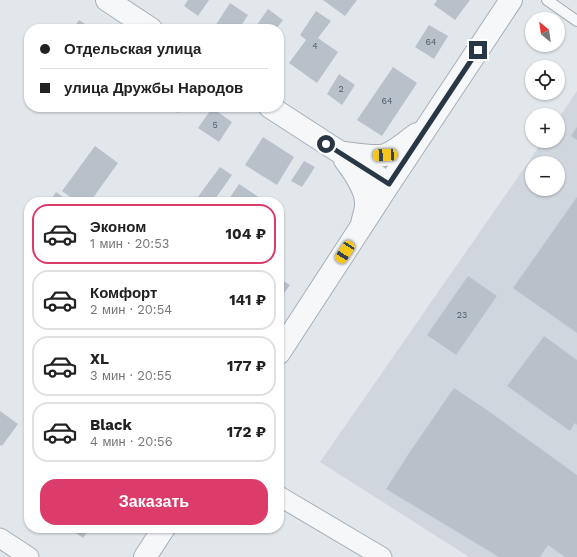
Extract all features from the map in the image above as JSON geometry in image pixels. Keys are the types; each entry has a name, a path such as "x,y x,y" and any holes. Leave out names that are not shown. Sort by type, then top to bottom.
{"street":[{"path":"107,0 143,24"},
{"path":"284,345 511,0"},
{"path":"278,112 389,184"},
{"path":"338,152 365,156 385,155 403,145 429,124"},
{"path":"338,152 353,171 363,189 366,204 362,226"},
{"path":"284,499 382,557"},
{"path":"145,557 161,533"},
{"path":"0,538 29,557"}],"lane":[{"path":"547,0 577,21"}],"shaded area":[{"path":"577,91 577,557 469,557 320,462 525,167 525,196 565,196 565,156 533,156 538,148 565,148 565,109"}],"building":[{"path":"188,0 209,0 198,16 184,6"},
{"path":"323,0 357,0 345,16"},
{"path":"437,0 470,0 455,20 434,5"},
{"path":"230,3 248,15 242,24 216,24"},
{"path":"268,9 283,20 280,24 258,24"},
{"path":"316,11 331,21 318,38 338,52 317,83 289,63 306,40 300,35"},
{"path":"79,20 85,24 76,24"},
{"path":"429,25 448,36 434,59 415,47"},
{"path":"393,67 417,83 382,136 357,120"},
{"path":"339,74 355,85 342,105 327,94"},
{"path":"209,112 218,112 232,122 219,142 198,128"},
{"path":"577,127 577,140 571,136"},
{"path":"263,137 294,157 277,185 245,165"},
{"path":"95,146 118,163 94,197 70,197 62,191"},
{"path":"304,161 315,167 302,187 291,181"},
{"path":"220,167 232,175 217,197 198,197"},
{"path":"239,184 258,197 230,197"},
{"path":"56,192 63,197 52,197"},
{"path":"577,197 577,333 513,288"},
{"path":"468,276 497,296 456,355 427,335"},
{"path":"284,281 290,285 284,293"},
{"path":"544,336 577,360 577,425 575,423 570,431 507,386"},
{"path":"454,388 577,475 577,557 565,557 548,545 540,557 499,557 386,489"},
{"path":"0,411 18,424 2,446 0,445"},
{"path":"76,533 86,533 83,538"}],"route":[{"path":"326,144 389,184 478,50"}]}
